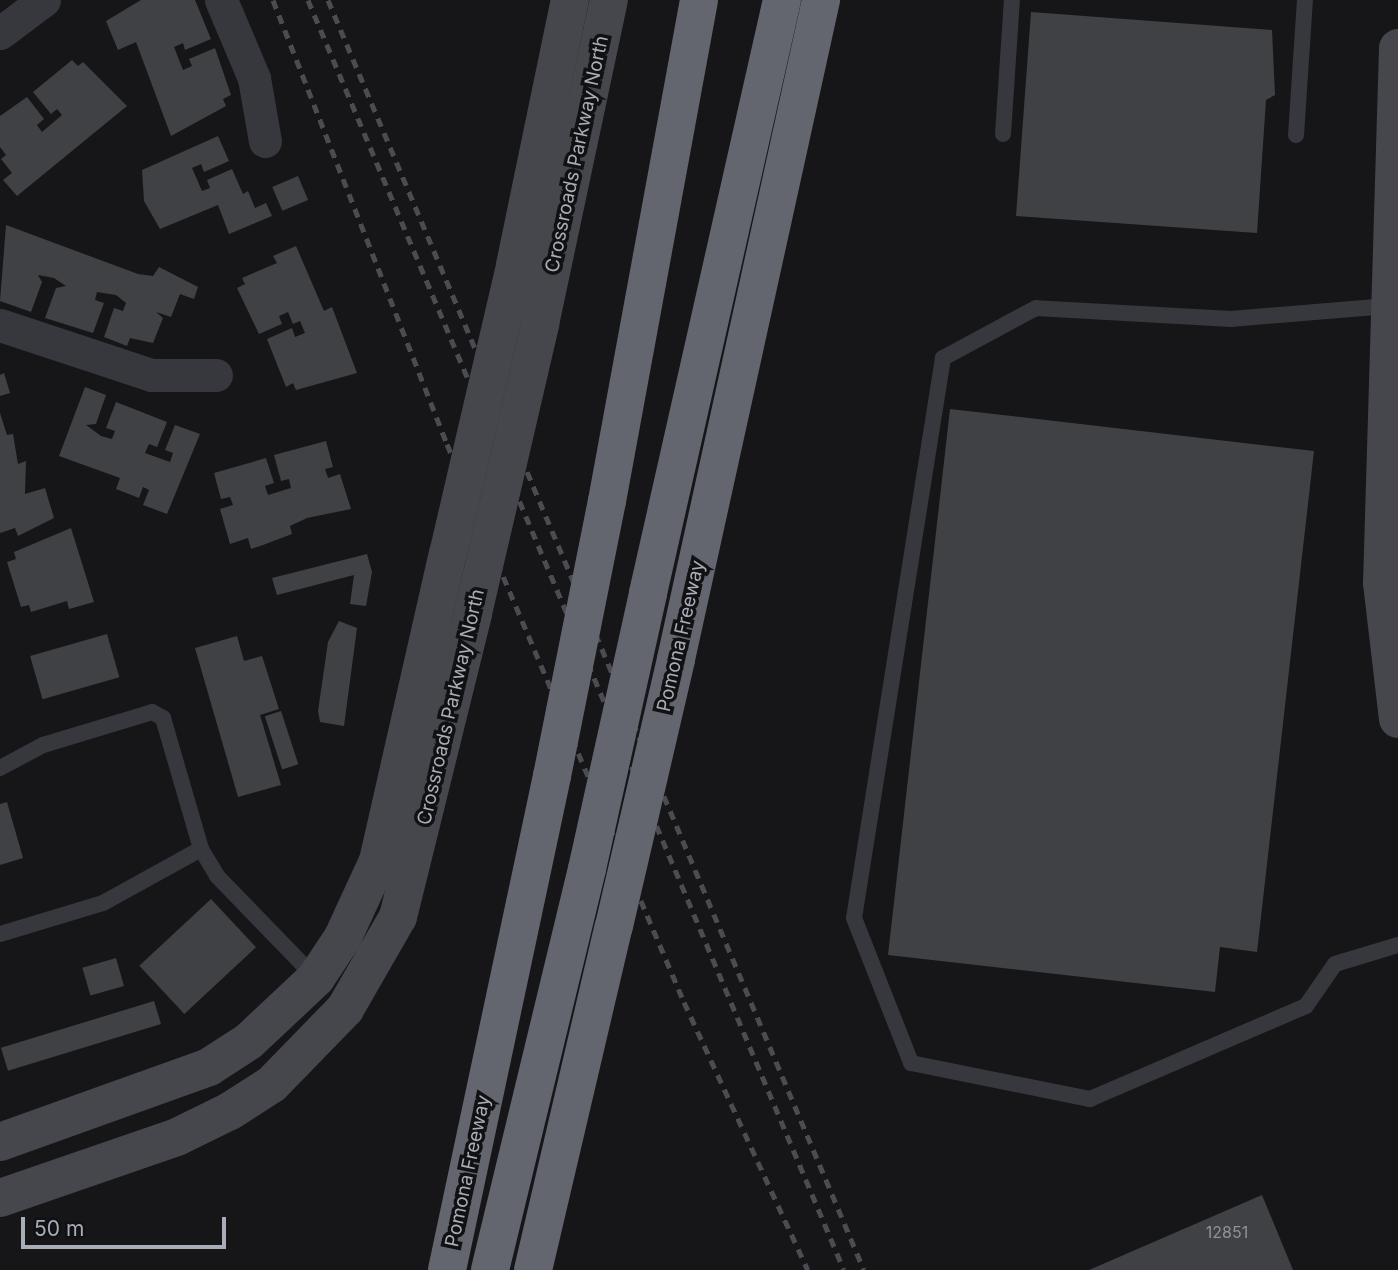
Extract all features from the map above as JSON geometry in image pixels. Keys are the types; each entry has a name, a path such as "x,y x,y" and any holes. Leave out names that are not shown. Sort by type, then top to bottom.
{"highway":[{"name":"Pomona Freeway","path":"447,1270 552,776 607,501 699,0"},
{"path":"490,1270 587,869 782,0"},
{"name":"Pomona Freeway","path":"533,1270 676,659 821,0"}],"street":[{"path":"0,33 44,0"},
{"path":"221,0 254,79 265,141"},
{"name":"Crossroads Parkway North","path":"0,1142 209,1067 249,1041 316,978 343,937 378,861 515,265 570,0"},
{"name":"Crossroads Parkway North","path":"0,1198 177,1137 230,1111 291,1067 345,1009 398,917 473,613 540,324 609,0"},
{"path":"1398,48 1388,306 1382,583 1398,719"},
{"path":"0,324 151,375 216,375"}],"lane":[{"path":"1003,134 1012,0"},
{"path":"1296,135 1305,0"},
{"path":"1388,306 1231,319 1036,309 943,358 854,918 911,1063 1090,1099 1306,1006 1335,964 1398,945"},
{"path":"0,768 43,744 152,712 163,718 201,849 218,876 316,978"},
{"path":"0,934 103,903 201,849"}],"building":[{"path":"141,0 195,0 211,39 185,50 183,43 174,47 183,70 192,66 189,59 215,48 231,95 223,99 226,106 171,136 136,42 118,50 106,21"},
{"path":"1031,12 1272,30 1275,95 1266,100 1257,233 1016,216"},
{"path":"72,60 78,66 83,62 127,106 17,196 3,180 12,173 1,159 6,155 0,147 0,116 27,97 44,119 37,125 42,132 62,115 57,109 51,114 33,92"},
{"path":"218,136 229,161 204,172 201,164 192,168 202,191 210,188 207,180 232,169 243,194 248,191 255,208 266,203 272,216 229,234 218,205 160,229 144,201 142,170"},
{"path":"298,176 308,200 282,211 272,187"},
{"path":"6,225 138,274 153,276 159,267 198,287 194,299 180,294 171,317 156,312 163,318 153,343 130,338 127,346 104,337 114,308 123,311 126,303 116,295 97,292 95,300 104,303 93,333 45,318 56,288 66,286 54,278 38,275 42,282 31,312 0,301"},
{"path":"296,246 324,311 332,307 357,373 296,390 293,383 286,387 267,339 292,328 295,337 305,333 300,321 293,324 288,312 279,316 282,324 259,334 237,288 245,284 242,278 277,263 273,256"},
{"path":"4,373 10,393 0,396 0,375"},
{"path":"85,387 106,395 96,424 86,425 101,436 112,439 115,431 106,428 116,402 167,422 157,447 149,444 145,453 170,462 173,453 165,450 175,425 200,434 167,514 143,505 149,490 143,487 139,498 116,489 120,478 59,456"},
{"path":"950,409 1314,451 1257,952 1220,947 1215,992 888,955"},
{"path":"0,413 7,435 13,434 18,464 26,461 25,494 45,488 54,518 18,536 15,528 0,533"},
{"path":"326,441 333,467 325,469 328,478 340,474 351,509 307,518 290,526 292,534 251,549 248,538 230,544 220,509 233,505 230,497 221,499 214,473 266,458 274,483 265,486 268,495 291,488 289,479 281,481 274,455"},
{"path":"71,528 94,602 69,609 67,601 31,612 29,605 21,607 7,562 16,559 14,552"},
{"path":"367,554 372,572 366,606 350,604 354,575 277,595 272,578"},
{"path":"339,621 357,628 344,726 320,722 318,711 328,642"},
{"path":"107,634 119,677 43,699 30,656"},
{"path":"237,636 244,661 262,656 279,709 260,715 281,785 238,797 195,648"},
{"path":"281,711 298,764 282,770 265,716"},
{"path":"7,802 23,858 0,865 0,804"},
{"path":"211,899 256,947 184,1014 139,966"},
{"path":"116,958 124,986 90,996 82,968"},
{"path":"154,1001 161,1024 8,1071 1,1048"},
{"path":"1262,1195 1293,1270 1089,1270"}],"railway":[{"path":"273,0 447,444 684,1002 808,1270"},
{"path":"308,0 844,1270"},
{"path":"328,0 864,1270"}]}
